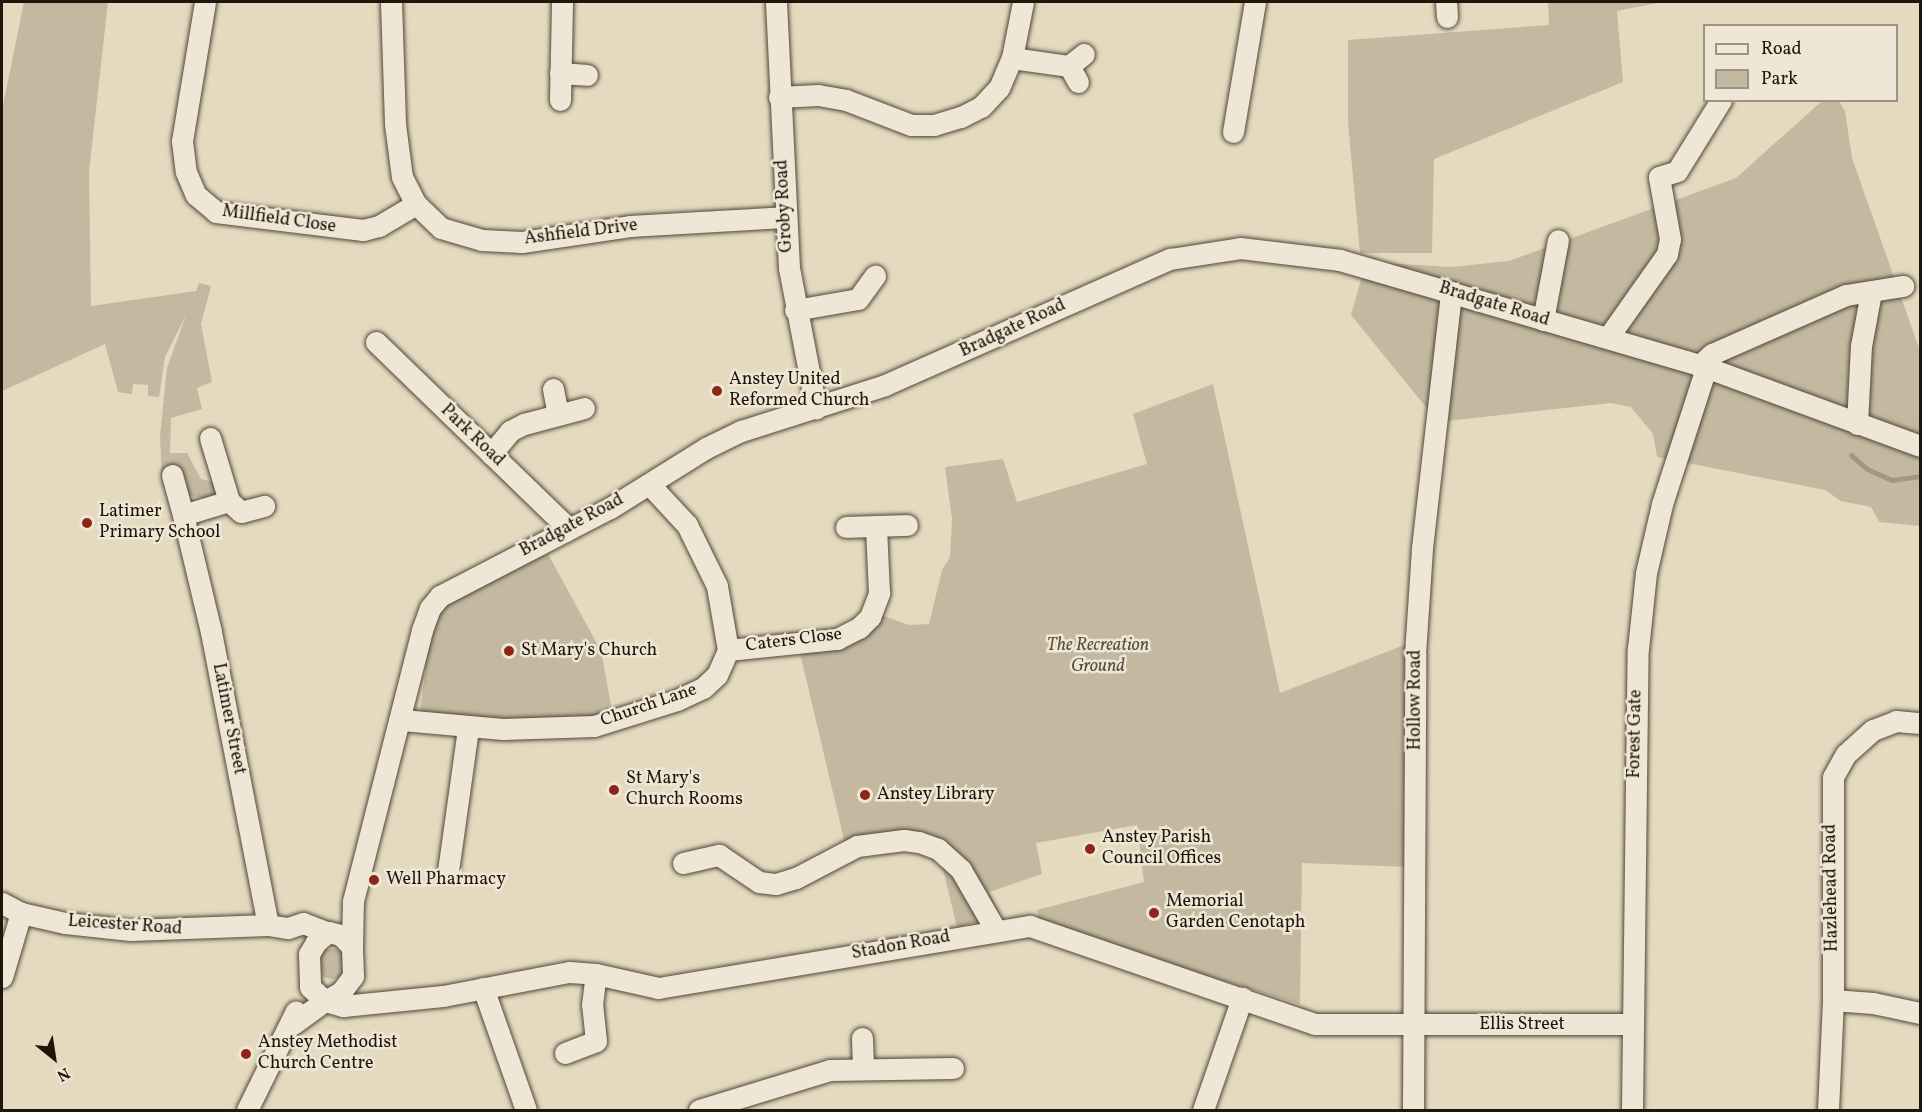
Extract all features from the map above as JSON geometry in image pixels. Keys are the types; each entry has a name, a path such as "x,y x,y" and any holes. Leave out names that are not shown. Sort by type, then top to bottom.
{"street":[{"name":"Millfield Close","path":"205,2 182,141 186,172 196,195 216,212 363,230 379,226 416,204"},
{"name":"Ashfield Drive","path":"391,2 398,158 407,190 427,219 459,236 522,242 630,226 784,217"},
{"path":"560,100 562,2"},
{"name":"Groby Road","path":"776,2 784,217 795,310 816,408"},
{"path":"779,97 818,95 846,100 910,124 934,125 981,107 999,88 1012,58 1023,2"},
{"path":"1233,132 1247,111 1255,2"},
{"path":"1012,58 1077,67"},
{"path":"560,73 587,75"},
{"path":"1609,336 1666,254 1670,239 1659,177 1677,171 1720,102"},
{"path":"1543,320 1558,240"},
{"name":"Bradgate Road","path":"352,947 353,901 430,608 459,583 566,531 649,484 706,448 741,431 885,385 986,344 1135,272 1212,250 1277,250 1340,260 1543,320 1609,336 1703,366 1920,446"},
{"path":"795,310 858,299 875,276"},
{"path":"1703,366 1712,354 1846,295 1903,286"},
{"name":"Hollow Road","path":"1413,1110 1411,1024 1415,654 1422,548 1451,292"},
{"path":"1857,424 1861,346 1871,292"},
{"name":"Park Road","path":"376,342 561,521 566,531"},
{"name":"Forest Gate","path":"1632,1110 1632,859 1638,649 1646,573 1662,504 1703,366"},
{"path":"553,389 558,415"},
{"path":"491,454 510,431 584,408"},
{"path":"210,438 229,501 241,512 264,506"},
{"name":"Latimer Street","path":"172,475 211,632 278,927"},
{"path":"649,484 687,525 708,561 717,586 728,650"},
{"path":"183,514 229,501"},
{"path":"846,527 906,525"},
{"name":"Caters Close","path":"728,650 837,639 859,628 870,617 879,593 876,527"},
{"name":"Church Lane","path":"402,720 468,728 594,726 658,707 704,688 724,665 728,650"},
{"name":"Hazlehead Road","path":"1828,1110 1833,1000 1833,777 1845,754 1873,730 1896,721 1920,723"},
{"path":"448,871 468,728"},
{"path":"683,863 719,855 759,882 776,884 795,879 857,846 904,840 919,842 938,849 962,870 994,929"},
{"name":"Bradgate Road","path":"327,932 353,901"},
{"name":"Leicester Road","path":"2,903 21,913 64,923 131,930 278,927 303,923 327,932"},
{"path":"2,977 21,913"},
{"name":"Stadon Road","path":"325,1001 343,1006 483,988 529,977 596,974 658,988 994,929 1030,926 1315,1024 1411,1024"},
{"path":"278,927 309,954"},
{"path":"247,1110 310,987 309,954 327,932 341,935 352,947 353,976 359,988 381,1002"},
{"path":"566,1053 596,1041 592,1005 596,974"},
{"path":"295,1016 341,992 353,976"},
{"path":"310,987 325,1001"},
{"path":"483,988 526,1110"},
{"path":"1203,1110 1242,998"},
{"path":"1833,1000 1873,1003 1920,1013"},
{"name":"Ellis Street","path":"1411,1024 1633,1024"},
{"path":"862,1038 863,1066"},
{"path":"699,1110 830,1070 863,1066 953,1068"}],"green space":[{"path":"24,2 108,2 89,172 91,306 196,291 199,283 211,286 201,324 212,382 197,388 202,409 171,418 170,453 187,453 201,479 216,483 216,494 206,498 189,496 179,474 162,477 160,436 167,368 186,315 165,357 159,397 148,396 148,385 133,384 132,394 118,392 105,344 2,391 2,110"},
{"path":"1548,2 1662,2 1617,11 1623,82 1434,159 1432,253 1360,253 1348,123 1348,40 1549,25"},
{"path":"1821,102 1840,102 1845,111 1852,158 1920,351 1920,526 1879,522 1871,507 1841,501 1825,490 1657,457 1653,434 1631,407 1611,403 1438,422 1351,315 1366,262 1451,267 1509,261 1736,178"},
{"name":"The Recreation Ground","path":"1213,384 1280,693 1412,642 1408,867 1302,863 1300,1004 1040,925 1037,910 1144,882 1137,825 1036,843 1042,874 989,892 1001,916 957,927 938,849 847,852 800,653 884,616 909,625 929,624 942,570 950,557 952,519 945,467 1003,459 1017,502 1147,464 1133,414"},
{"path":"548,554 601,651 612,710 566,723 420,713 428,648 441,610 463,593"},
{"path":"332,949 342,954 347,964 342,974 332,979 322,974 317,964 322,954"}],"waterway":[{"path":"1851,455 1867,469 1892,480 1920,476"}],"place":[{"name":"Anstey United Reformed Church","path":"717,391"},
{"name":"Latimer Primary School","path":"87,523"},
{"name":"St Mary's Church","path":"509,651"},
{"name":"St Mary's Church Rooms","path":"614,790"},
{"name":"Anstey Library","path":"865,795"},
{"name":"Anstey Parish Council Offices","path":"1090,849"},
{"name":"Well Pharmacy","path":"374,880"},
{"name":"Memorial Garden Cenotaph","path":"1154,913"},
{"name":"Anstey Methodist Church Centre","path":"246,1054"}]}
